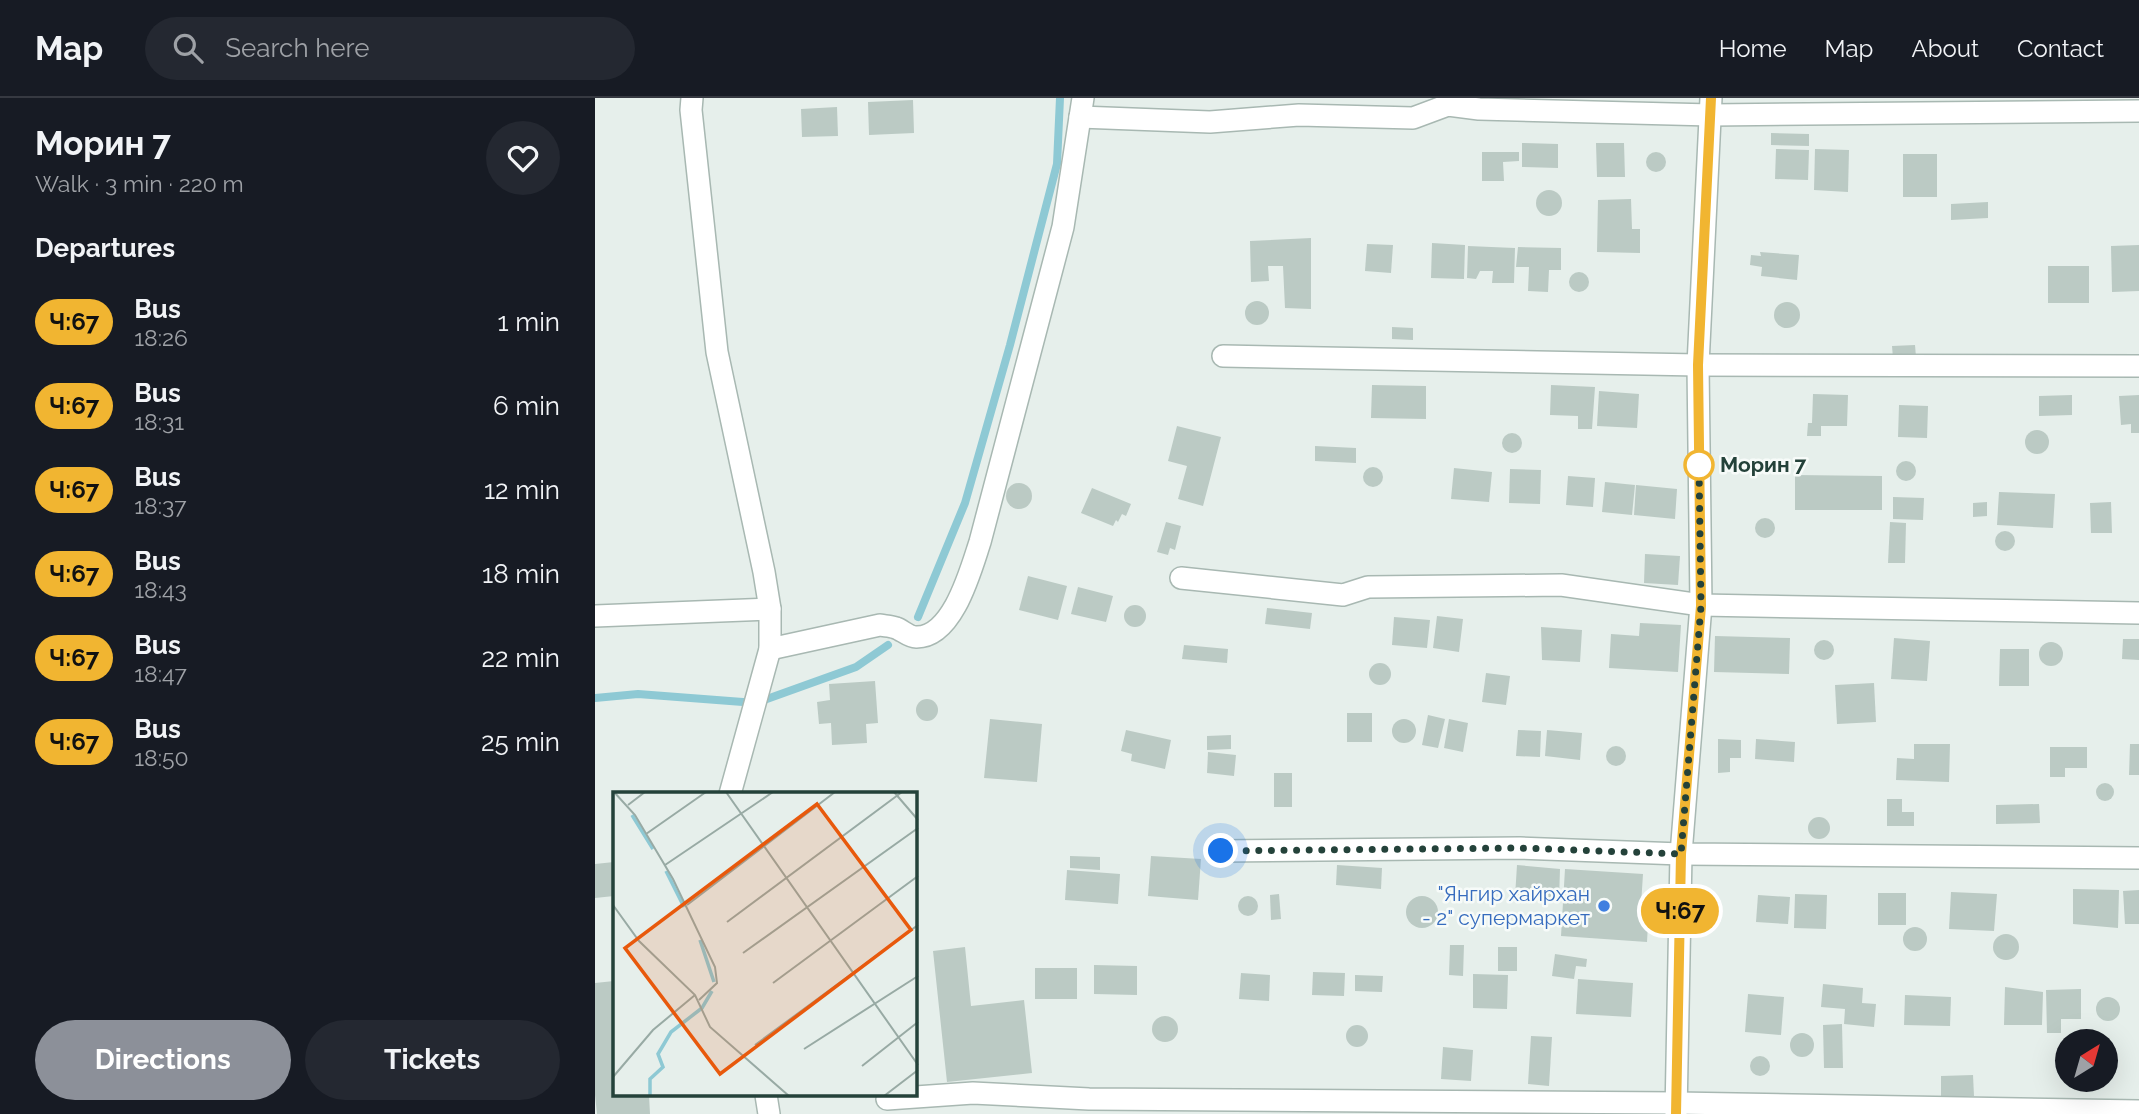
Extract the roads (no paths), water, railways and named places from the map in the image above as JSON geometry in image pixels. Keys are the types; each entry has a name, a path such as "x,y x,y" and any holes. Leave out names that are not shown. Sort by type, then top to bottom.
{"street":[{"path":"692,98 691,110 717,352 770,609 770,649 731,792"},
{"path":"770,649 880,625 894,627 914,637 933,633 963,592 981,542 1063,227 1081,107 1210,122 1299,115 1413,118 1448,105 1479,108 2139,111"},
{"path":"1676,1109 1681,854 1701,606 1698,365 1711,107"},
{"path":"1223,356 1698,365 2139,366"},
{"path":"1181,578 1343,594 1368,587 1561,585 1701,606 2139,613"},
{"path":"595,616 770,609"},
{"path":"1221,851 1520,848 1681,854 2139,858"},
{"path":"887,1099 973,1093 1089,1100 1676,1109 2139,1111"},
{"path":"766,1096 769,1114"}],"waterway":[{"path":"918,617 965,503 1010,345 1057,164 1060,98"},
{"path":"595,698 638,694 756,703 856,667 888,645"}],"place":[{"name":"Морин 7","path":"1699,465"},
{"name":"\"Янгир хайрхан - 2\" супермаркет","path":"1604,906"}]}
